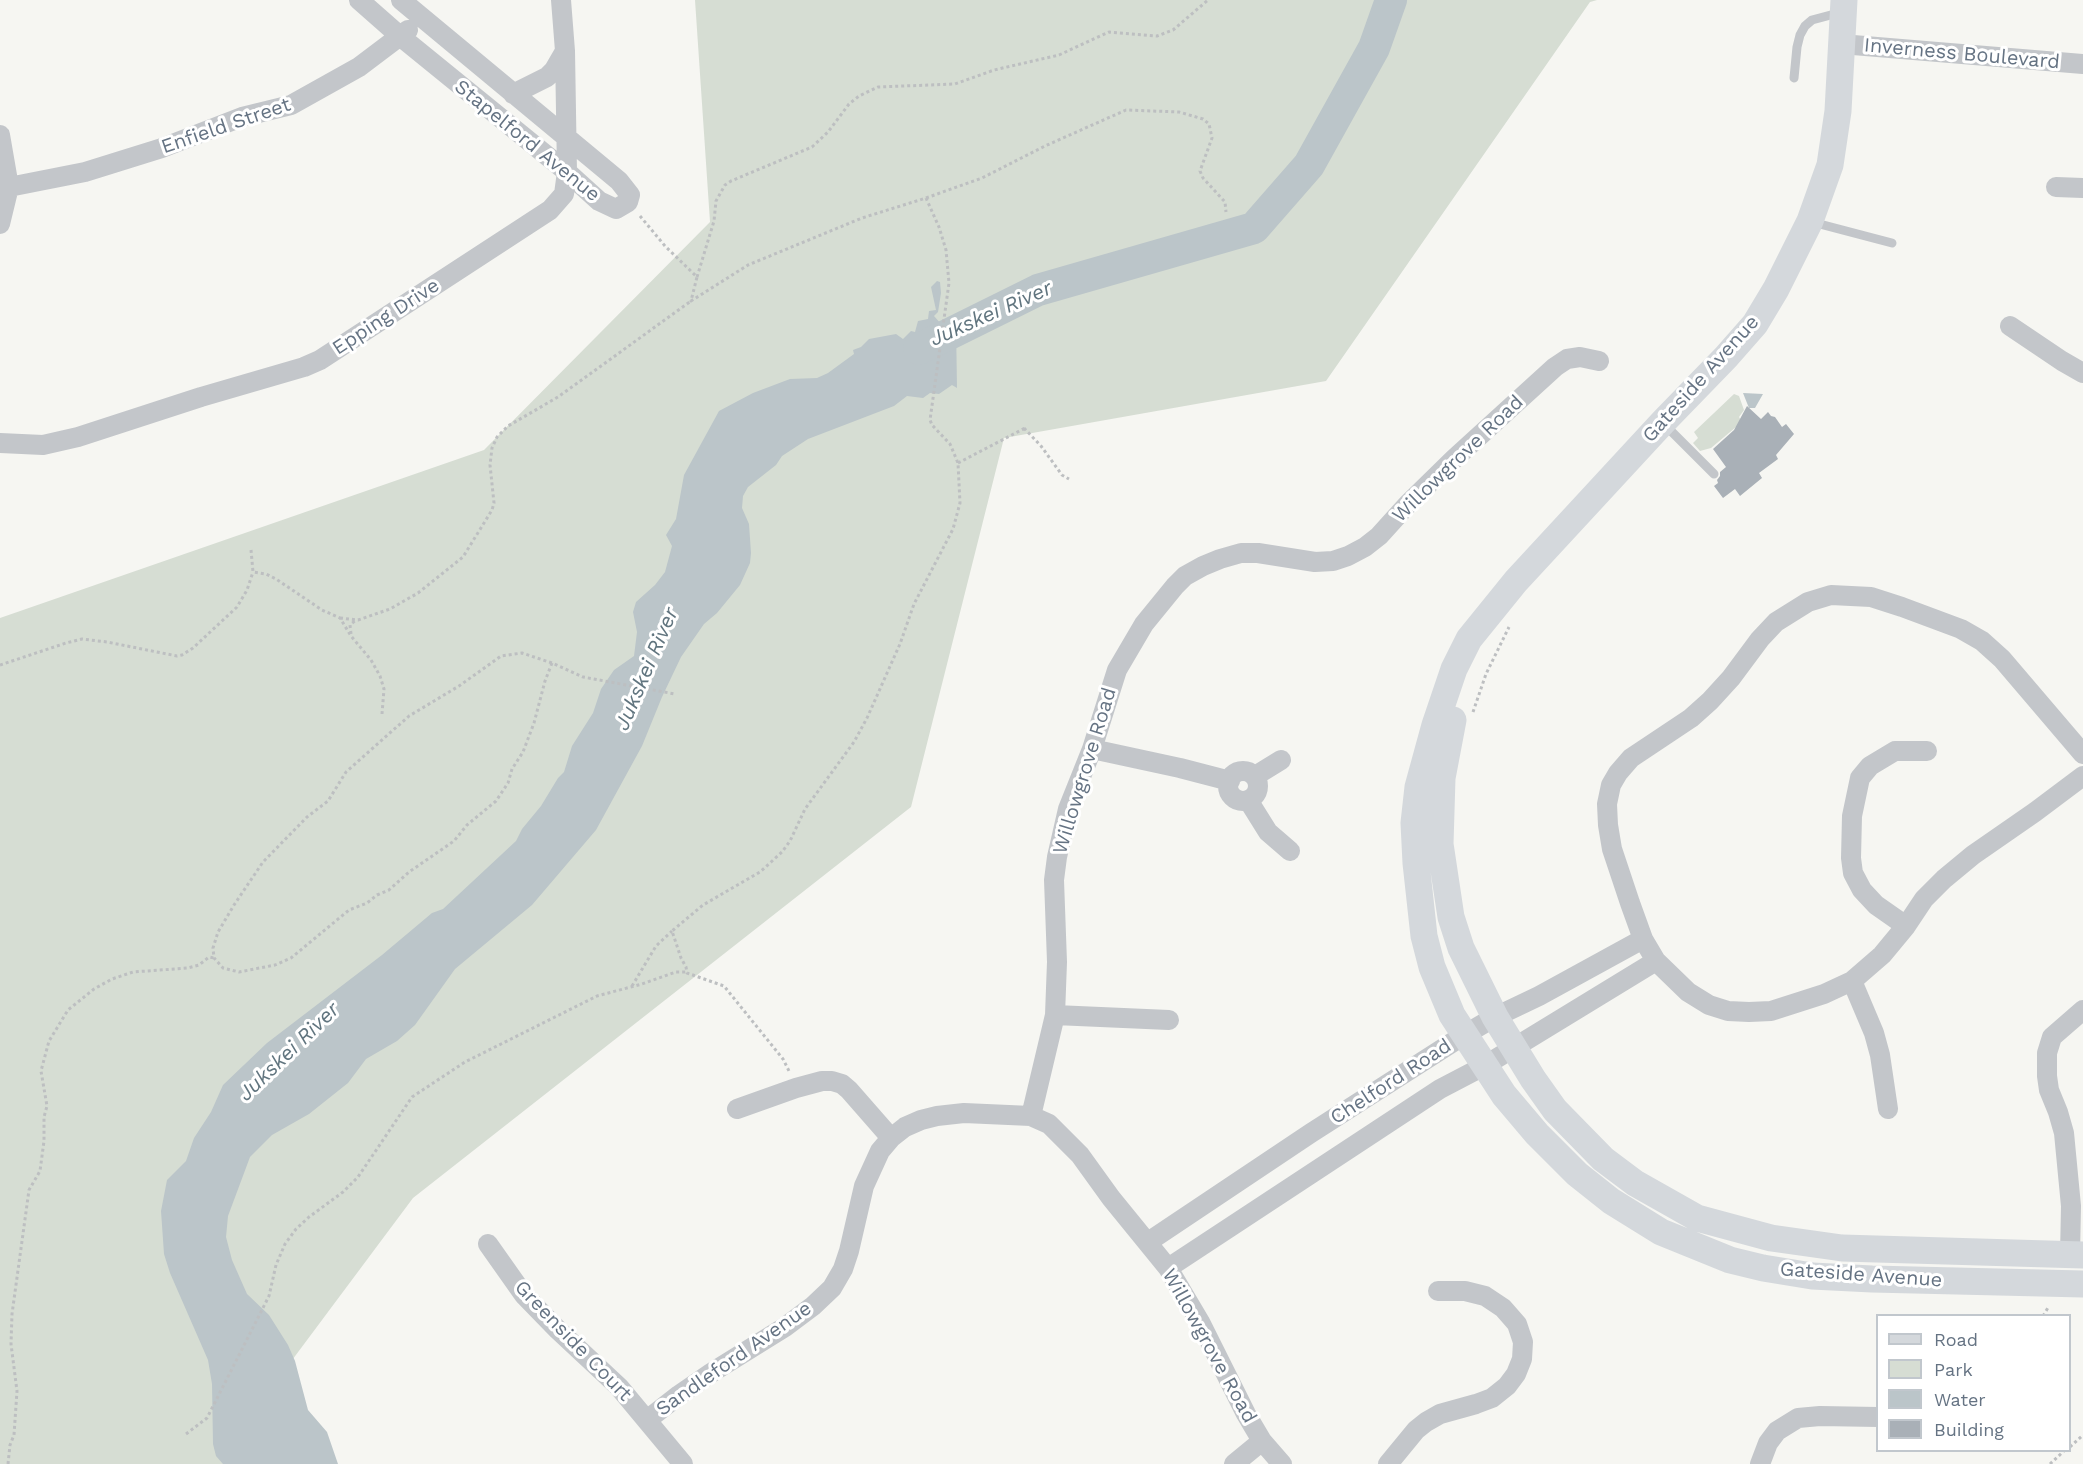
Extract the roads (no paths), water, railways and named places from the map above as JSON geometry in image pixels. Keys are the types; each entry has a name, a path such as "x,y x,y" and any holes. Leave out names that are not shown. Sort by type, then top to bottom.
{"street":[{"name":"Stapelford Avenue","path":"359,0 567,172 590,194 616,209 628,202 630,195 626,187 401,0"},
{"name":"Epping Drive","path":"0,443 44,445 78,437 320,360 550,210 564,194 567,172 565,51 561,0"},
{"name":"Gateside Avenue","path":"1844,6 1834,144 1823,186 1810,221 1776,289 1755,324 1726,357 1555,537 1484,641 1450,728 1442,778 1441,854 1451,917 1461,948 1495,1017 1555,1110 1603,1159 1635,1183 1697,1218 1771,1238 1842,1248 2076,1255"},
{"name":"Enfield Street","path":"9,187 64,177 104,166 162,148 242,117 291,105 359,68 401,37 421,17"},
{"name":"Inverness Boulevard","path":"1841,44 2083,64"},
{"path":"513,94 547,77 565,51"},
{"path":"0,135 9,187 0,224"},
{"path":"2056,187 2083,188"},
{"path":"2010,326 2061,361 2083,373"},
{"name":"Willowgrove Road","path":"1282,1464 1262,1441 1246,1414 1200,1322 1168,1268 1111,1198 1080,1155 1049,1124 1031,1116 1055,1015 1057,962 1054,873 1068,809 1092,749 1116,670 1144,624 1185,576 1203,566 1241,553 1258,552 1315,561 1333,561 1348,556 1379,536 1454,459 1555,367 1567,359 1580,357 1599,361"},
{"path":"2083,754 2002,659 1982,641 1961,629 1871,597 1832,595 1808,602 1776,622 1710,701 1692,718 1631,759 1618,773 1611,786 1607,804 1608,825 1612,849 1643,939 1656,961 1688,992 1708,1005 1728,1011 1771,1011 1824,994 1852,981 1882,955 1906,926 1924,899 1951,873 2083,776"},
{"name":"Gateside Avenue","path":"1502,617 1469,639 1454,669 1435,725 1418,787 1414,823 1424,936 1440,988 1464,1035 1504,1095 1524,1119 1577,1174 1611,1201 1661,1232 1730,1260 1812,1276 2083,1284"},
{"path":"1092,749 1230,781"},
{"path":"1906,926 1876,905 1862,890 1853,873 1852,816 1860,778 1870,766 1895,751 1927,751"},
{"path":"1255,776 1281,760"},
{"path":"1246,771 1255,776 1258,787 1253,797 1243,801 1233,796 1229,786 1230,781 1232,777 1246,771"},
{"path":"1248,800 1268,832 1290,851"},
{"name":"Chelford Road","path":"1148,1242 1311,1133 1464,1035 1643,939"},
{"name":"Chelford Road","path":"1168,1268 1440,1089 1484,1066 1656,961"},
{"path":"1852,981 1874,1034 1880,1055 1888,1109"},
{"path":"1539,996 1554,1022"},
{"path":"2076,1255 2077,1204 2064,1133 2049,1090 2047,1053 2052,1037 2083,1010"},
{"path":"1055,1015 1098,1019 1169,1020"},
{"path":"737,1109 822,1081 842,1084 891,1138"},
{"name":"Sandleford Avenue","path":"647,1420 711,1373 785,1327 832,1288 843,1269 849,1251 867,1177 880,1150 891,1138 905,1127 937,1116 963,1113 1031,1116"},
{"name":"Greenside Court","path":"488,1244 524,1295 604,1371 683,1464"},
{"path":"1388,1464 1416,1430 1426,1422 1440,1414 1492,1398 1507,1386 1516,1374 1522,1359 1523,1342 1517,1324 1503,1308 1485,1296 1465,1291 1437,1291"},
{"path":"1760,1464 1763,1453 1777,1431 1798,1419 1820,1416 1876,1417"},
{"path":"1234,1464 1262,1441"}],"lane":[{"path":"1794,78 1797,47 1805,26 1812,20 1844,6"},
{"path":"1810,221 1892,243"},
{"path":"1662,422 1714,474"}],"water":[{"path":"937,281 940,282 941,293 938,312 934,316 941,324 952,322 956,324 957,388 952,385 939,394 930,393 923,398 907,396 894,406 808,439 782,456 776,465 748,487 743,496 742,508 749,524 750,563 740,585 717,613 704,624 681,657 642,746 596,830 532,905 455,969 415,1025 397,1041 366,1059 348,1083 309,1114 272,1135 250,1157 228,1216 226,1237 232,1260 247,1294 269,1315 288,1345 295,1361 308,1410 327,1432 338,1464 223,1464 216,1456 213,1444 212,1384 208,1360 164,1254 161,1211 167,1180 186,1161 194,1138 211,1112 223,1085 267,1043 382,955 432,913 443,909 516,841 522,829 564,772 572,746 593,713 601,689 614,670 634,656 637,632 633,612 636,602 655,585 665,572 672,546 666,535 676,519 684,475 719,411 753,393 790,379 817,378 828,373 854,354 853,350 861,347 869,339 896,334 903,339 911,331 915,332 918,321 928,319 929,311 936,310 931,287"},
{"path":"1743,393 1763,394 1755,408 1749,408"}],"waterway":[{"name":"Jukskei River","path":"919,349 1038,290 1254,228 1309,165 1374,48 1391,0"}]}
